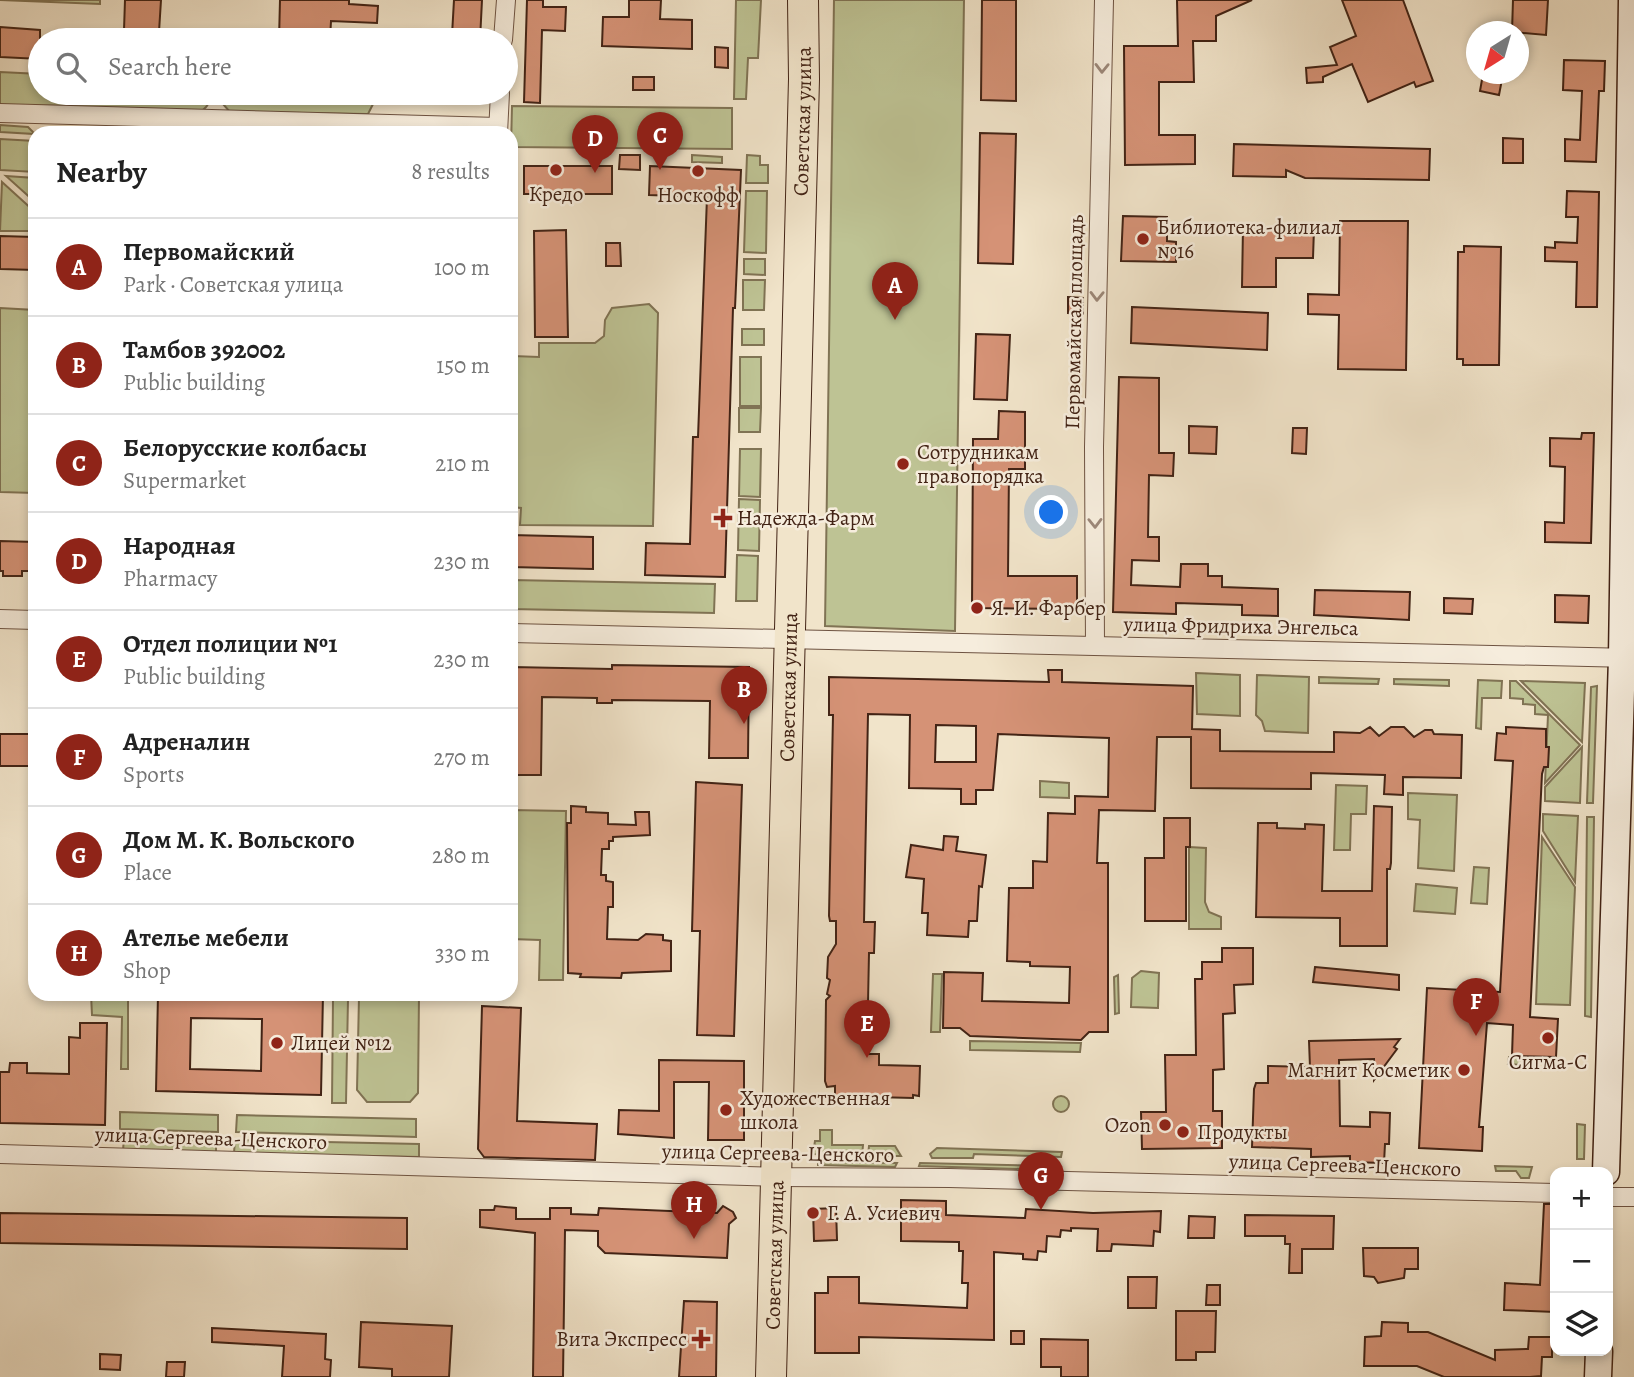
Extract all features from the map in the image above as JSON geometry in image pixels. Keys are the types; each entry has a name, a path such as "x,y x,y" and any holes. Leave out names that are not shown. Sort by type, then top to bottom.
{"main road":[{"name":"Советская улица","path":"771,1377 804,79 803,0"},
{"path":"1606,1167 1628,658 1632,0"},
{"path":"1598,1377 1599,1356"}],"street":[{"path":"504,28 506,0"},
{"name":"Первомайская площадь","path":"1095,645 1094,447 1104,0"},
{"path":"498,126 499,105"},
{"path":"0,113 381,126"},
{"path":"0,619 28,620"},
{"name":"улица Фридриха Энгельса","path":"518,633 1628,658"},
{"name":"улица Сергеева-Ценского","path":"0,1154 778,1177 975,1178 1550,1193"},
{"path":"1613,1197 1634,1197"}],"green space":[{"path":"0,0 100,0 100,4"},
{"path":"736,0 761,0 758,58 748,58 746,99 734,99"},
{"path":"834,0 964,0 955,631 825,626"},
{"path":"0,72 28,73 28,105 207,105 197,114 0,109"},
{"path":"224,105 372,105 368,114 230,112"},
{"path":"512,106 732,108 732,149 518,147 518,126 512,126"},
{"path":"0,125 28,127 28,134 0,132"},
{"path":"0,139 28,141 28,172 0,170"},
{"path":"692,155 722,157 722,163 692,162"},
{"path":"747,155 760,156 760,165 768,165 768,183 746,183"},
{"path":"6,176 28,178 28,196"},
{"path":"2,182 28,206 28,231 0,231"},
{"path":"746,191 767,191 766,253 744,252"},
{"path":"744,259 765,259 765,275 744,274"},
{"path":"743,280 765,280 764,310 743,310"},
{"path":"649,304 658,313 653,526 520,525 518,356 539,357 539,343 595,343 604,336 605,320 612,308"},
{"path":"0,308 28,310 28,493 0,492"},
{"path":"742,329 764,329 764,345 742,345"},
{"path":"740,357 761,357 761,406 740,406"},
{"path":"739,408 761,408 760,432 739,432"},
{"path":"740,449 761,449 760,497 739,496"},
{"path":"739,499 760,500 759,551 738,550"},
{"path":"737,555 758,556 757,601 736,601"},
{"path":"518,580 715,584 714,613 518,609"},
{"path":"1196,673 1240,675 1240,716 1197,714"},
{"path":"1257,675 1309,677 1308,733 1265,731 1262,721 1256,715"},
{"path":"1319,677 1379,679 1378,684 1319,683"},
{"path":"1394,679 1449,680 1449,686 1394,684"},
{"path":"1478,680 1502,681 1501,698 1482,698 1481,729 1476,728"},
{"path":"1510,681 1516,681 1580,745 1545,783 1548,715 1535,714 1535,705 1523,704 1523,699 1510,698"},
{"path":"1521,681 1585,683 1582,742"},
{"path":"1597,686 1593,803 1587,803 1591,687"},
{"path":"1582,747 1580,803 1545,801 1545,787"},
{"path":"1040,781 1069,783 1069,798 1040,797"},
{"path":"1336,785 1367,786 1366,814 1351,814 1350,850 1334,850"},
{"path":"1408,793 1457,795 1454,871 1418,868 1420,820 1408,819"},
{"path":"518,810 566,811 563,980 539,980 540,940 518,939"},
{"path":"1543,814 1578,816 1575,882 1543,831"},
{"path":"1587,817 1594,817 1591,1017 1585,1016"},
{"path":"1542,837 1575,887 1570,1005 1536,1004"},
{"path":"1189,847 1206,848 1205,902 1209,912 1221,917 1221,929 1189,929"},
{"path":"1474,867 1489,868 1487,904 1471,903"},
{"path":"1416,884 1457,888 1455,914 1414,911"},
{"path":"1141,971 1159,973 1158,1008 1131,1007 1132,978"},
{"path":"933,974 942,974 940,1032 931,1032"},
{"path":"1118,975 1119,1013 1115,1014 1114,977"},
{"path":"91,1001 128,1001 128,1069 121,1069 122,1017 92,1015"},
{"path":"333,1001 348,1001 346,1103 332,1103"},
{"path":"359,1001 419,1001 418,1093 410,1102 367,1102 357,1090"},
{"path":"970,1041 1081,1043 1080,1052 970,1050"},
{"path":"1509,1057 1539,1059 1536,1066 1508,1064"},
{"path":"1061,1096 1069,1104 1061,1112 1053,1104"},
{"path":"120,1112 218,1115 218,1132 120,1129"},
{"path":"237,1115 416,1119 416,1137 236,1132"},
{"path":"1577,1124 1585,1125 1584,1159 1577,1159"},
{"path":"820,1130 832,1130 832,1145 863,1145 862,1156 813,1154 815,1141 820,1141"},
{"path":"124,1137 216,1140 216,1153 123,1151"},
{"path":"235,1140 419,1144 419,1157 234,1153"},
{"path":"869,1146 895,1146 901,1156 868,1156"},
{"path":"937,1148 1062,1152 1061,1157 974,1154 973,1158 932,1158 930,1154"},
{"path":"818,1162 897,1163 895,1167 818,1165"},
{"path":"920,1163 1055,1166 1055,1170 919,1166"},
{"path":"1495,1166 1532,1167 1529,1178 1521,1178 1516,1171 1496,1171"}],"building":[{"path":"125,0 161,0 159,28 124,28"},
{"path":"280,0 349,0 349,4 378,6 377,23 331,21 331,28 279,28"},
{"path":"454,0 482,0 481,28 452,28"},
{"path":"527,0 543,0 543,7 566,7 565,31 542,30 540,103 524,102"},
{"path":"629,0 661,0 660,19 692,20 692,49 602,46 603,17 629,17"},
{"path":"982,0 1016,0 1016,101 981,100"},
{"path":"1177,0 1252,0 1216,16 1216,41 1193,41 1194,82 1159,82 1159,135 1195,135 1195,164 1125,165 1124,46 1178,46"},
{"path":"1342,0 1403,0 1433,81 1416,87 1414,82 1368,102 1352,64 1323,77 1323,82 1307,83 1306,68 1337,65 1330,47 1356,36"},
{"path":"1513,0 1548,0 1546,35 1529,34 1529,21 1512,21"},
{"path":"0,27 28,29 28,58 0,57"},
{"path":"715,47 728,48 728,68 715,67"},
{"path":"1564,60 1605,61 1604,91 1599,91 1596,162 1565,161 1565,139 1580,140 1582,91 1563,90"},
{"path":"633,77 654,77 654,90 633,90"},
{"path":"1481,84 1501,84 1499,95 1480,91"},
{"path":"980,133 1016,134 1013,264 978,263"},
{"path":"1503,138 1523,139 1523,163 1503,163"},
{"path":"1234,144 1430,149 1429,180 1305,178 1286,170 1286,177 1233,176"},
{"path":"620,155 640,155 640,170 619,169"},
{"path":"524,166 612,166 612,194 524,194"},
{"path":"650,166 741,170 733,308 725,577 645,575 646,543 690,544 693,437 698,437 707,197 649,195"},
{"path":"1567,191 1599,192 1597,307 1576,307 1577,262 1545,261 1545,247 1555,248 1555,242 1577,243 1578,217 1566,217"},
{"path":"1123,216 1167,217 1167,241 1176,242 1176,262 1121,261"},
{"path":"1340,221 1408,221 1406,370 1338,369 1339,315 1308,314 1308,294 1339,295"},
{"path":"1243,227 1314,228 1313,258 1276,258 1276,287 1242,287"},
{"path":"566,230 568,337 535,337 534,231"},
{"path":"0,236 28,237 28,270 0,269"},
{"path":"606,243 620,243 621,266 606,266"},
{"path":"1464,246 1501,247 1499,365 1463,365 1463,359 1457,359 1458,252 1464,252"},
{"path":"1068,297 1083,298 1083,314 1068,313"},
{"path":"1132,307 1268,313 1267,350 1131,343"},
{"path":"976,334 1010,335 1007,400 974,399"},
{"path":"1119,377 1159,378 1159,453 1174,453 1173,476 1149,475 1148,537 1159,537 1159,561 1132,560 1131,585 1180,587 1181,564 1208,564 1208,576 1222,576 1222,587 1278,589 1278,616 1242,615 1242,605 1176,603 1176,614 1113,612"},
{"path":"999,411 1025,412 1025,469 1009,469 1008,576 1077,576 1077,609 972,608 973,439 998,439"},
{"path":"1189,426 1217,427 1216,454 1189,453"},
{"path":"1293,428 1307,428 1306,454 1292,453"},
{"path":"1582,433 1594,433 1591,543 1545,542 1545,522 1564,523 1565,467 1550,466 1550,438 1581,439"},
{"path":"518,535 593,537 593,569 518,567"},
{"path":"0,541 28,542 28,571 22,571 22,576 3,576 3,571 0,571"},
{"path":"1315,590 1410,592 1409,620 1314,615"},
{"path":"1555,595 1589,596 1588,623 1555,622"},
{"path":"1444,598 1473,599 1472,614 1444,613"},
{"path":"612,665 749,667 748,758 709,758 710,701 612,700 612,703 597,703 597,698 542,697 541,775 518,775 518,667 612,669"},
{"path":"1048,670 1062,670 1062,682 1193,686 1192,729 1220,730 1220,751 1334,752 1334,732 1360,733 1370,727 1379,736 1391,727 1404,727 1414,737 1425,730 1432,730 1434,734 1462,735 1461,778 1403,777 1403,795 1384,794 1385,775 1311,773 1311,789 1191,788 1191,737 1157,737 1155,811 1099,810 1097,863 1108,863 1108,1032 1089,1032 1081,1040 970,1036 960,1028 943,1028 944,972 983,973 982,1001 1069,1003 1070,967 1030,966 1030,962 1007,961 1009,888 1033,888 1033,861 1047,862 1048,813 1075,814 1075,796 1108,797 1109,738 998,734 993,790 976,790 976,804 961,804 961,789 909,788 910,715 868,714 864,922 875,922 874,953 869,953 867,1054 879,1054 879,1065 920,1066 919,1096 835,1096 835,1086 827,1087 825,1081 826,1000 830,996 827,994 830,980 827,978 828,957 836,944 836,921 830,921 829,916 833,715 829,715 829,677 1049,682","holes":["936,725 976,726 976,762 935,762"]},
{"path":"1506,727 1546,729 1546,747 1549,747 1548,767 1544,767 1542,774 1530,1017 1558,1019 1556,1057 1512,1056 1513,1025 1487,1023 1479,1127 1483,1127 1482,1151 1419,1148 1427,988 1500,992 1513,761 1495,760 1497,733 1506,734"},
{"path":"0,734 28,734 28,766 0,766"},
{"path":"696,782 742,785 734,1036 697,1035 700,931 692,931"},
{"path":"571,806 586,807 586,812 608,813 608,824 636,825 635,812 649,812 650,835 613,837 613,841 609,841 609,849 602,849 601,875 606,875 606,881 613,882 613,907 608,907 607,939 638,940 646,934 663,935 663,940 671,941 671,971 622,973 621,978 580,977 581,974 568,973 567,823 571,823"},
{"path":"1374,806 1392,807 1391,863 1390,869 1387,869 1387,946 1340,946 1340,918 1256,917 1258,823 1277,823 1277,828 1305,829 1305,824 1324,825 1322,891 1372,891"},
{"path":"1164,818 1190,818 1190,847 1186,847 1186,921 1145,921 1145,858 1164,858"},
{"path":"944,836 958,837 956,851 986,855 982,887 979,886 977,921 969,921 968,937 927,935 928,913 922,913 924,879 906,877 911,845 943,850"},
{"path":"1222,948 1253,948 1253,984 1234,985 1235,1013 1223,1014 1224,1069 1213,1070 1213,1111 1222,1111 1222,1148 1142,1149 1141,1112 1166,1112 1165,1055 1196,1055 1195,979 1202,979 1202,962 1222,962"},
{"path":"1315,967 1399,975 1399,990 1313,982"},
{"path":"158,1001 323,1001 321,1095 156,1091","holes":["191,1018 262,1019 261,1071 190,1069"]},
{"path":"482,1006 521,1008 517,1121 597,1124 595,1160 484,1157 478,1149"},
{"path":"80,1023 107,1023 105,1125 0,1123 0,1072 9,1072 10,1063 27,1063 27,1073 69,1074 69,1037 80,1038"},
{"path":"1400,1039 1394,1047 1397,1049 1374,1080 1374,1059 1339,1060 1340,1126 1370,1127 1370,1112 1390,1113 1389,1144 1385,1144 1384,1163 1350,1162 1350,1156 1311,1157 1311,1149 1252,1147 1254,1089 1256,1083 1268,1083 1268,1066 1310,1067 1309,1041"},
{"name":"Художественная школа","path":"659,1060 744,1061 744,1140 708,1140 709,1082 674,1082 674,1138 618,1134 619,1110 659,1111"},
{"path":"901,1200 946,1201 946,1215 1025,1218 1026,1209 1093,1213 1161,1211 1160,1232 1154,1231 1153,1246 1112,1244 1111,1251 1097,1251 1098,1229 1071,1228 1071,1231 1061,1230 1060,1237 1047,1236 1046,1252 1038,1251 1037,1260 1023,1259 1023,1254 994,1252 994,1340 859,1337 859,1353 815,1353 815,1293 828,1293 828,1277 859,1277 859,1303 967,1308 968,1283 962,1283 963,1251 959,1251 959,1242 901,1241"},
{"path":"1544,1204 1550,1204 1550,1312 1504,1310 1505,1283 1540,1285"},
{"path":"495,1206 516,1208 516,1219 550,1219 550,1208 571,1208 571,1214 598,1215 599,1208 717,1213 723,1206 733,1212 736,1218 729,1224 727,1258 605,1253 598,1246 598,1231 565,1230 563,1377 533,1377 535,1233 480,1227 480,1210 494,1210"},
{"path":"836,1208 837,1240 814,1241 813,1209"},
{"path":"0,1213 407,1218 407,1249 0,1243"},
{"path":"1245,1215 1334,1216 1333,1249 1302,1249 1302,1273 1289,1273 1290,1244 1285,1244 1285,1236 1245,1236"},
{"path":"1189,1216 1215,1217 1214,1238 1188,1238"},
{"path":"1363,1248 1418,1248 1418,1269 1405,1269 1404,1278 1378,1283 1374,1277 1364,1276"},
{"path":"1128,1277 1157,1277 1156,1308 1128,1308"},
{"path":"1207,1285 1220,1285 1220,1305 1206,1305"},
{"path":"684,1301 717,1302 716,1377 679,1377"},
{"path":"1176,1311 1216,1311 1215,1352 1196,1352 1196,1360 1176,1360"},
{"path":"361,1322 452,1326 449,1377 392,1377 392,1369 359,1367"},
{"path":"1382,1322 1408,1323 1408,1332 1428,1332 1495,1360 1495,1350 1528,1349 1529,1337 1550,1337 1552,1357 1542,1357 1541,1376 1530,1377 1444,1377 1417,1366 1364,1366 1365,1337 1381,1336"},
{"path":"212,1328 326,1334 325,1359 331,1360 330,1377 282,1377 284,1346 212,1342"},
{"path":"1011,1331 1024,1331 1024,1344 1011,1344"},
{"path":"1041,1339 1088,1340 1088,1377 1061,1377 1061,1367 1041,1367"},
{"path":"100,1354 121,1355 120,1370 100,1369"},
{"path":"167,1362 185,1362 184,1377 166,1377"}],"place":[{"name":"Кредо","path":"556,170"},
{"name":"Белорусские колбасы","path":"660,170"},
{"name":"Носкофф","path":"698,171"},
{"name":"Народная","path":"595,173"},
{"name":"Библиотека-филиал №16","path":"1143,239"},
{"name":"Первомайский","path":"895,320"},
{"name":"Сотрудникам правопорядка","path":"903,464"},
{"name":"Надежда-Фарм","path":"723,518"},
{"name":"Я. И. Фарбер","path":"977,608"},
{"name":"Тамбов 392002","path":"744,724"},
{"name":"Адреналин","path":"1476,1036"},
{"name":"Сигма-С","path":"1548,1038"},
{"name":"Лицей №12","path":"277,1043"},
{"name":"Отдел полиции №1","path":"867,1058"},
{"name":"Магнит Косметик","path":"1464,1070"},
{"name":"Художественная школа","path":"726,1110"},
{"name":"Ozon","path":"1165,1125"},
{"name":"Продукты","path":"1183,1132"},
{"name":"Дом М. К. Вольского","path":"1041,1210"},
{"name":"Г. А. Усиевич","path":"813,1213"},
{"name":"Ателье мебели","path":"694,1239"},
{"name":"Вита Экспресс","path":"701,1339"}]}
